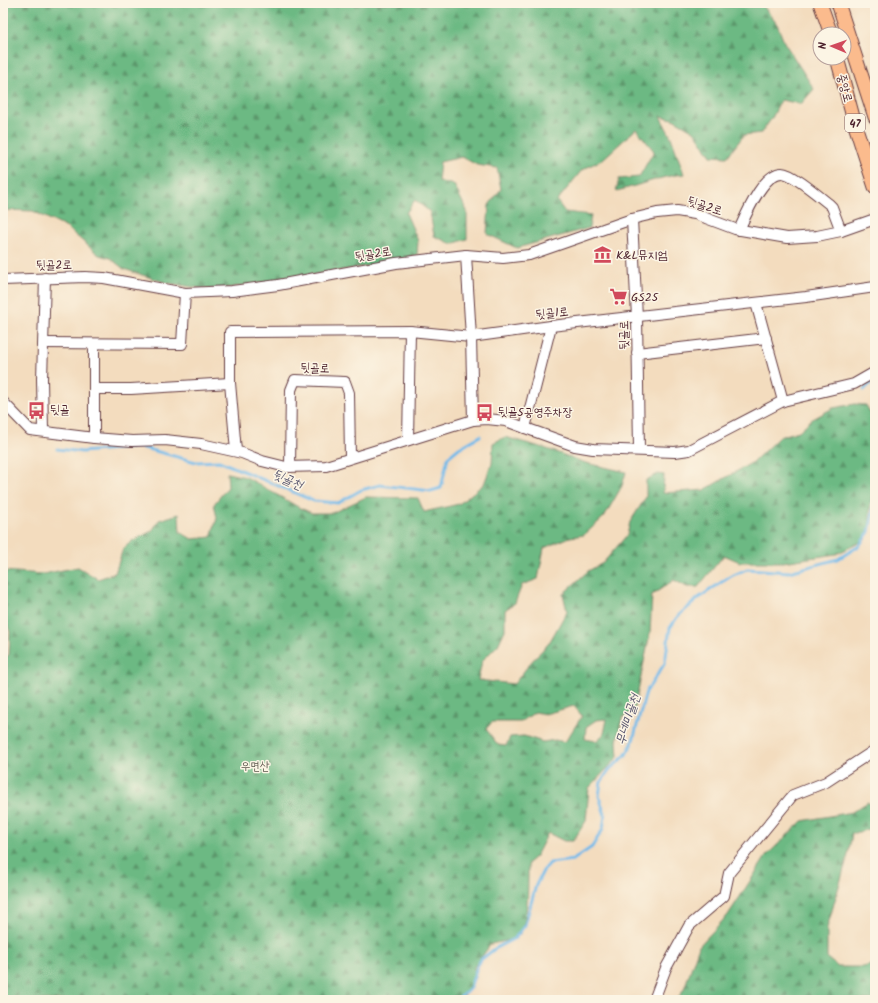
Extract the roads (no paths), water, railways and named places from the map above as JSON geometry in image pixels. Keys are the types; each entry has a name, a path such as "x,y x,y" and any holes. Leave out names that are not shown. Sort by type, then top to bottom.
{"main road":[{"path":"820,3 828,26"},
{"name":"중앙로","path":"838,3 872,103 875,117"},
{"name":"중앙로","path":"839,66 856,128 875,187"}],"street":[{"path":"739,230 749,208 767,181 773,175 783,173 794,178 832,207 841,231"},
{"name":"뒷골2로","path":"3,280 85,277 104,278 185,293 232,291 278,285 396,263 466,256 503,258 528,255 632,219 657,213 677,211 694,214 739,230 787,238 816,236 841,231 875,219"},
{"name":"뒷골로","path":"632,219 637,317 639,450"},
{"path":"466,256 471,337 473,420"},
{"path":"43,431 42,379 45,278"},
{"name":"뒷골1로","path":"230,383 230,332 410,331 471,337 551,326 756,303 875,287"},
{"path":"44,343 182,344 185,293"},
{"path":"756,303 783,401"},
{"path":"525,428 551,326"},
{"path":"408,440 410,331"},
{"path":"637,353 766,338"},
{"path":"94,344 94,438"},
{"path":"3,402 30,430 94,438 132,441 165,440 200,444 242,453 262,461 286,467 326,466 473,420 488,419 506,420 575,446 593,449 675,452 689,450 783,401 854,384 875,372"},
{"name":"뒷골로","path":"290,467 291,390 295,380 345,382 349,393 350,458"},
{"path":"95,389 131,389 230,383 236,452"},
{"path":"654,1000 666,968 689,926 724,896 729,873 793,796 826,782 875,750"}],"waterway":[{"name":"무네미골천","path":"874,380 875,391"},
{"name":"뒷골천","path":"864,390 874,380"},
{"name":"뒷골천","path":"57,449 82,452 140,447 196,462 219,461 314,501 338,503 361,490 380,485 431,491 441,488 448,457 459,448 480,436"},
{"name":"무네미골천","path":"450,1000 458,999 470,988 479,961 496,948 515,938 525,925 536,885 543,871 550,863 573,860 592,847 603,829 605,815 599,796 601,782 609,770 625,756 632,744 646,692 665,663 670,628 678,616 700,597 729,577 747,569 789,572 838,559 859,546 869,532 873,513 875,478"}],"place":[{"name":"K&L뮤지엄","path":"603,255"},
{"name":"GS25","path":"618,297"},
{"name":"뒷골","path":"37,410"},
{"name":"뒷골5공영주차장","path":"485,412"}],"park label":[{"name":"우면산","path":"255,766"}]}
